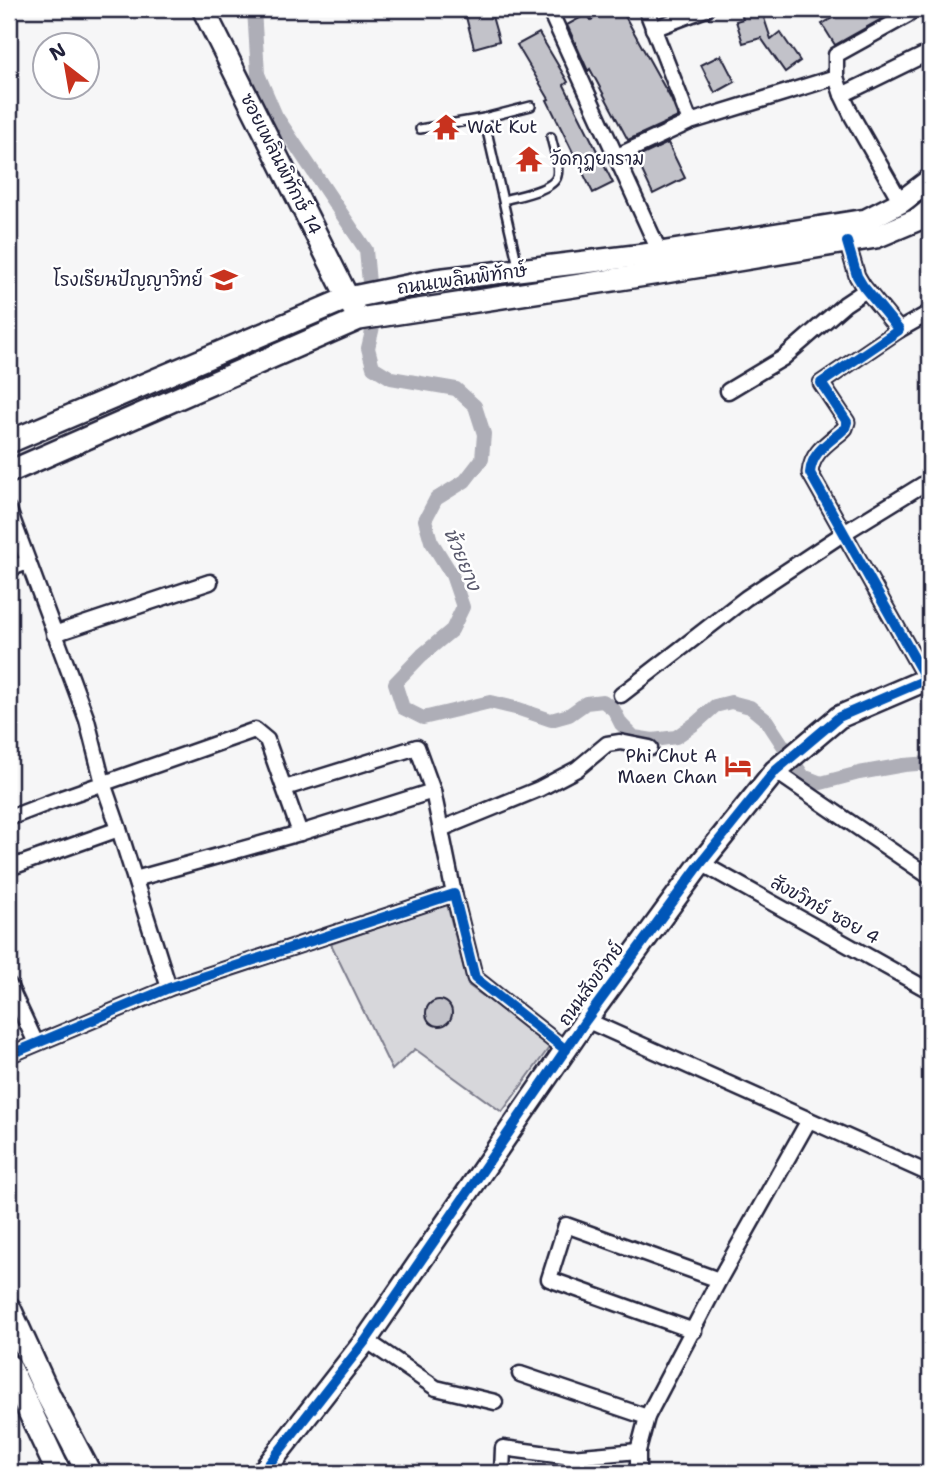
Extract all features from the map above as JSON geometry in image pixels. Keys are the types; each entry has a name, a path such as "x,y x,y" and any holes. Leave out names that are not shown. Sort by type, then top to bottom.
{"main road":[{"name":"ซอยเพลินพิทักษ์ 14","path":"203,9 359,319"},
{"name":"ถนนเพลินพิทักษ์","path":"9,442 348,298 436,280 660,253 866,220 901,202 930,180"},
{"name":"ถนนเพลินพิทักษ์","path":"9,472 359,319 876,237 919,219 930,210"},
{"name":"ถนนสังขวิทย์","path":"262,1473 366,1340 586,1020 701,863 775,771 839,717 928,678"},
{"path":"9,1309 49,1397 89,1473"},
{"path":"9,1367 59,1473"}],"street":[{"path":"646,9 690,122"},
{"path":"653,29 706,9"},
{"path":"552,10 660,253"},
{"path":"901,202 842,95 836,77 836,55 908,15"},
{"path":"842,95 930,52"},
{"path":"617,156 690,122 836,77"},
{"path":"847,242 857,276 899,330"},
{"path":"728,391 783,358 845,304 866,290"},
{"path":"928,678 810,473 818,451 845,428 847,422 821,383 929,313"},
{"path":"621,695 746,598 930,480"},
{"path":"9,510 87,720 103,783 169,988"},
{"path":"9,569 28,562"},
{"path":"54,634 210,582"},
{"path":"9,818 256,730 267,740 300,833"},
{"path":"441,829 539,789 577,769 607,744 620,742 650,748"},
{"path":"285,788 417,747 433,791 475,978 566,1050"},
{"path":"775,771 930,877"},
{"path":"135,879 300,833 433,791"},
{"path":"9,868 119,829"},
{"name":"สังขวิทย์ ซอย 4","path":"701,863 930,991"},
{"path":"9,1055 169,988 454,894"},
{"path":"9,985 36,1043"},
{"path":"586,1020 930,1174"},
{"path":"638,1473 638,1451 647,1417 719,1280 809,1120"},
{"path":"694,1331 549,1279 566,1225 719,1280"},
{"path":"366,1340 436,1388 495,1402"},
{"path":"520,1374 647,1417"},
{"path":"502,1473 503,1448 571,1457 638,1451"},
{"path":"570,1473 571,1457"}],"lane":[{"path":"420,129 484,118 531,106"},
{"path":"484,118 519,270"},
{"path":"504,200 552,184 557,177 557,168 551,137"}],"shaded area":[{"path":"447,904 468,985 551,1045 502,1112 415,1049 392,1070 331,944"}],"building":[{"path":"464,9 490,9 499,41 474,48"},
{"path":"612,9 621,9 671,99 678,117 628,140 590,69 588,71 567,25 587,14 591,20"},
{"path":"761,9 771,39 780,32 800,61 785,72 761,38 743,43 736,21 743,19 741,13"},
{"path":"848,9 899,9 835,45 822,24"},
{"path":"539,33 568,82 564,85 613,183 593,193 547,100 549,99 517,45"},
{"path":"721,55 735,82 715,93 701,65"},
{"path":"668,143 685,178 653,194 636,158"},
{"path":"439,1000 448,1004 452,1013 448,1022 439,1026 430,1022 426,1013 430,1004"}],"waterway":[{"name":"ห้วยยาง","path":"254,9 258,74 276,116 366,250 373,327 368,348 373,367 391,378 456,389 475,406 484,434 482,459 465,481 436,499 425,520 431,541 452,575 463,607 452,630 422,655 395,683 403,708 423,718 490,702 551,720 569,715 586,703 603,701 614,710 621,724 634,737 653,740 676,737 715,706 731,702 750,707 767,721 803,776 821,783 859,773 930,763"}],"cycle path":[{"path":"847,242 857,276 899,330 821,383 847,422 845,428 817,454 810,473 926,679"},
{"path":"262,1473 366,1340 586,1020 701,863 775,771 839,717 930,678"},
{"path":"9,1055 169,988 454,894 475,978 566,1050"}],"place":[{"name":"Wat Kut","path":"446,127"},
{"name":"วัดกุฏยาราม","path":"529,159"},
{"name":"โรงเรียนปัญญาวิทย์","path":"224,280"},
{"name":"Phi Chut A Maen Chan","path":"738,766"}]}
